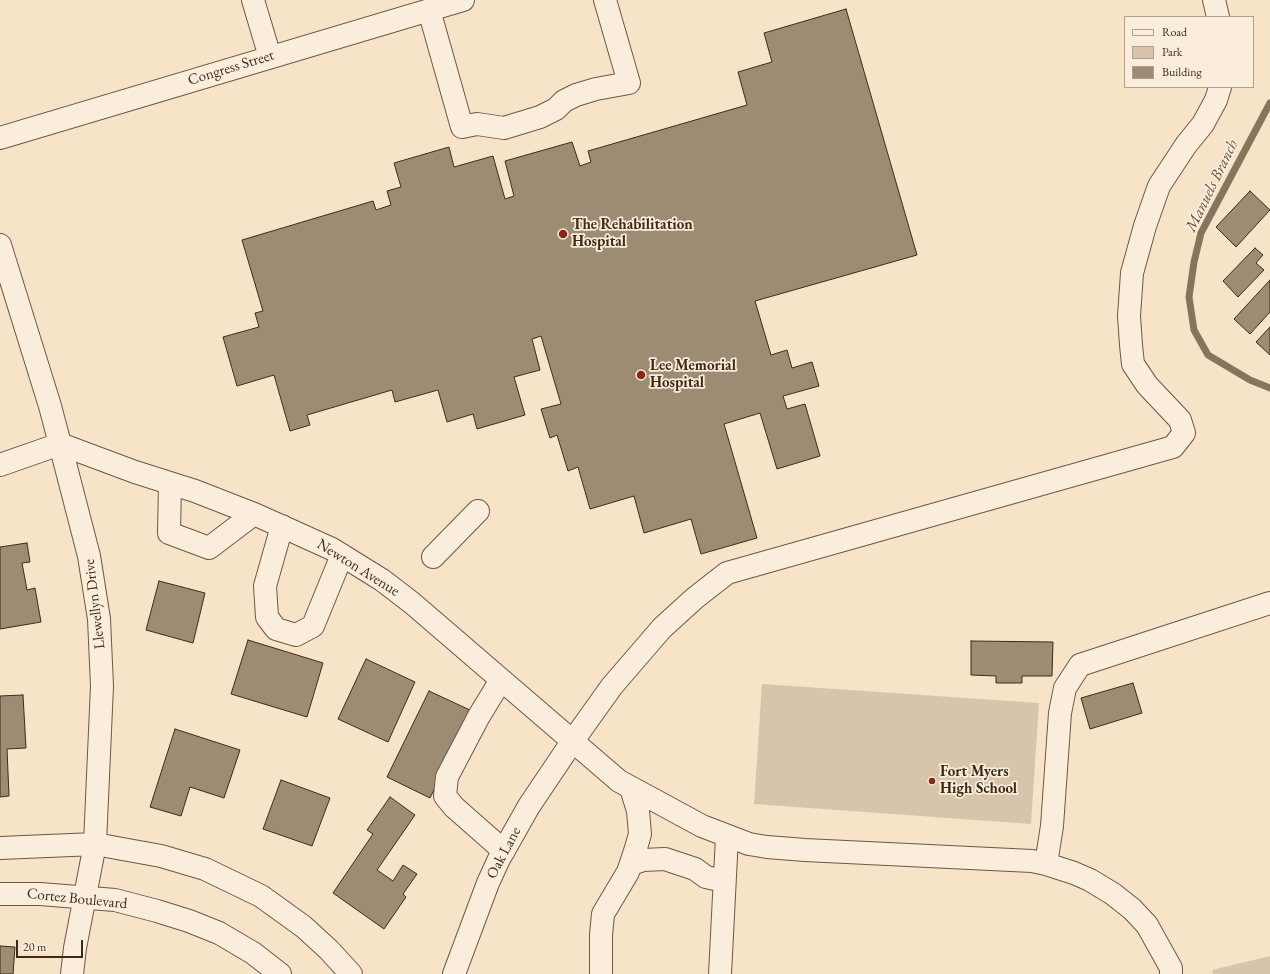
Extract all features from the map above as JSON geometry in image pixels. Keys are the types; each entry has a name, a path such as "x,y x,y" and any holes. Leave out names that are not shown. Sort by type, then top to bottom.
{"street":[{"path":"253,0 270,57"},
{"name":"Congress Street","path":"0,138 462,0"},
{"path":"429,10 462,127 477,124 504,128 524,123 556,109 564,100 576,95 596,89 629,83 605,0"},
{"path":"1214,0 1218,16"},
{"name":"Oak Lane","path":"454,974 488,883 504,851 529,806 572,742 612,686 662,628 695,598 727,573 1173,448 1184,433 1180,420 1147,386 1134,364 1129,316 1132,273 1145,226 1159,186 1186,145 1203,124 1216,100 1220,88"},
{"name":"Llewellyn Drive","path":"0,245 47,398 90,556 100,619 102,686 96,844 75,948 72,974"},
{"path":"0,465 60,444"},
{"name":"Newton Avenue","path":"60,444 254,514 332,549 382,580 412,603 619,781 702,826 749,844 805,850 1032,861 1046,864 1090,880 1113,894 1132,909 1147,924 1171,968 1171,974"},
{"path":"170,483 169,533 209,548 254,514"},
{"path":"433,557 478,511"},
{"path":"282,526 265,586 266,617 276,629 296,635 313,626 342,555"},
{"path":"1046,864 1052,826 1060,712 1065,688 1080,666 1270,603"},
{"path":"501,680 478,716 447,777 445,796 454,807 504,851"},
{"path":"601,974 601,935 603,914 628,872 640,834 638,811 630,788"},
{"path":"720,974 724,881 728,837"},
{"path":"0,848 96,844 161,856 205,869 261,896 304,927 329,950 351,974"},
{"path":"631,864 643,860 665,859 695,870 706,877 724,881"},
{"name":"Cortez Boulevard","path":"0,894 40,894 115,900 189,920 219,934 253,953 280,974"}],"green space":[{"path":"762,684 1039,703 1031,824 754,804"},
{"path":"1270,956 1270,974 1213,974 1212,970"}],"building":[{"path":"846,9 917,255 755,301 771,355 787,350 792,368 812,362 819,386 783,396 787,409 805,404 820,456 777,469 760,413 724,424 757,538 701,554 691,519 644,533 634,496 590,509 578,467 568,471 557,435 550,438 541,409 561,404 541,336 532,339 540,370 514,377 525,415 477,429 473,414 447,422 438,390 395,402 392,390 307,415 310,425 290,431 274,375 237,386 223,337 259,327 255,313 263,311 242,240 373,201 376,210 391,205 387,191 401,187 394,163 449,147 454,167 493,156 505,199 514,196 505,161 572,142 580,166 591,162 588,151 747,105 738,72 772,62 764,33"},
{"path":"1250,191 1270,210 1236,247 1216,227"},
{"path":"1255,248 1263,255 1256,263 1264,270 1238,297 1223,281"},
{"path":"1270,280 1270,312 1250,334 1234,319"},
{"path":"1270,327 1270,355 1256,342"},
{"path":"27,543 30,562 22,563 27,590 35,588 41,622 0,629 0,547"},
{"path":"159,581 205,593 193,643 146,630"},
{"path":"248,640 323,663 307,717 231,694"},
{"path":"971,641 1053,642 1052,676 1022,676 1022,683 996,683 996,676 971,675"},
{"path":"366,659 415,682 388,742 338,719"},
{"path":"1133,683 1142,713 1090,729 1081,698"},
{"path":"429,691 472,711 430,798 387,777"},
{"path":"23,695 26,748 7,749 9,796 0,797 0,696"},
{"path":"175,729 240,750 224,798 190,787 181,816 150,807"},
{"path":"281,780 330,798 312,846 263,829"},
{"path":"390,797 415,815 377,870 393,881 403,865 417,874 403,894 406,897 384,929 333,893 373,834 367,830"},
{"path":"0,946 15,947 13,974 0,974"}],"waterway":[{"name":"Manuels Branch","path":"1270,103 1201,233 1194,262 1189,297 1194,330 1208,355 1250,380 1270,388"}],"place":[{"name":"The Rehabilitation Hospital","path":"563,234"},
{"name":"Lee Memorial Hospital","path":"641,375"},
{"name":"Fort Myers High School","path":"932,781"}]}
